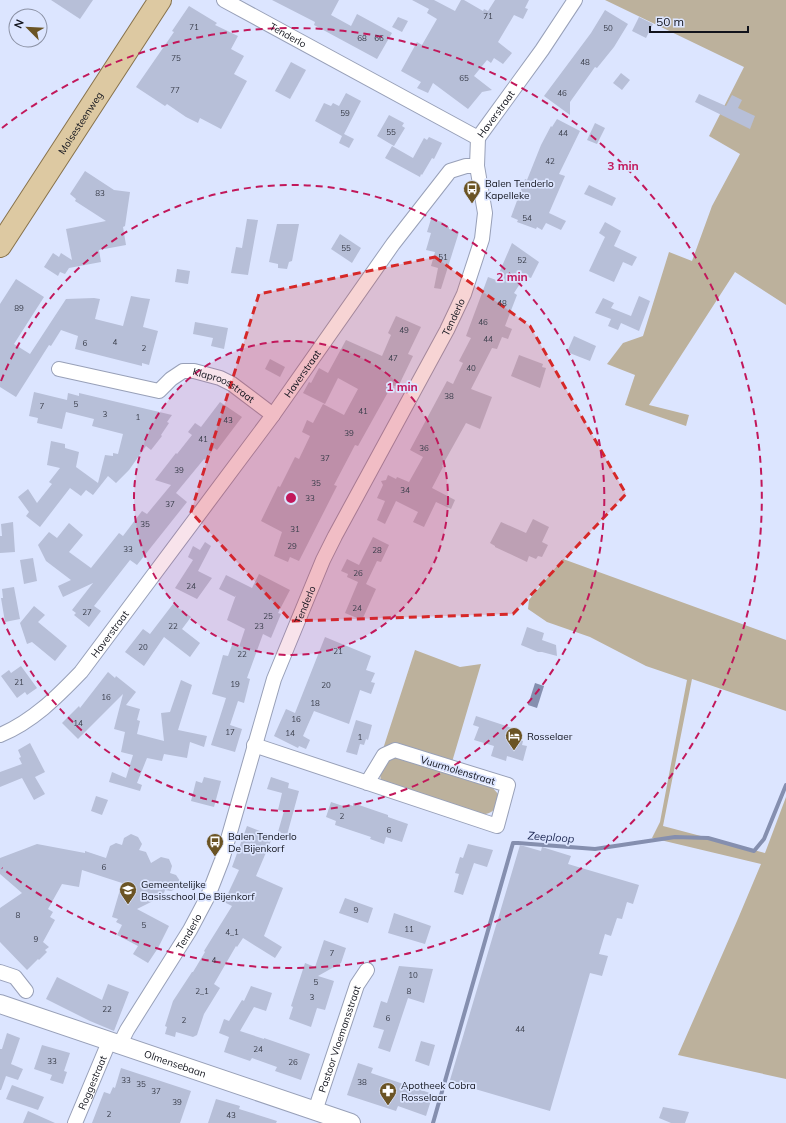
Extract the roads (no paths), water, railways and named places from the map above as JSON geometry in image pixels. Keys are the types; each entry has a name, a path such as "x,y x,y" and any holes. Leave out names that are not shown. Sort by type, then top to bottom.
{"main road":[{"name":"Molsesteenweg","path":"0,246 160,0"}],"street":[{"name":"Tenderlo","path":"224,0 478,138"},
{"name":"Haverstraat","path":"0,735 27,721 54,699 81,672 273,415 393,244 450,171 466,166 478,166 478,138 542,50 575,0"},
{"name":"Tenderlo","path":"114,1044 127,1030 190,930 208,896 222,860 274,679 323,560 447,330 464,294 482,239 485,213 478,166"},
{"name":"Klaproosstraat","path":"58,369 159,392 171,379 183,371 194,371 220,378 232,384 273,415"},
{"name":"Vuurmolenstraat","path":"254,745 367,783 497,826 508,785 395,750 384,755 372,772 367,783"},
{"name":"Pastoor Vloemansstraat","path":"315,1111 357,985 367,970"},
{"path":"0,972 15,977 26,991"},
{"name":"Olmensebaan","path":"0,1004 114,1044 351,1123"},
{"name":"Roggestraat","path":"76,1123 114,1044"}],"water":[{"path":"535,683 544,686 537,708 528,705"}],"waterway":[{"name":"Zeeploop","path":"433,1123 513,843 595,849 675,837 708,838 754,851 764,839 786,785"}],"place":[{"name":"Balen Tenderlo Kapelleke","path":"472,204"},
{"name":"Rosselaer","path":"514,751"},
{"name":"Balen Tenderlo De Bijenkorf","path":"215,857"},
{"name":"Gemeentelijke Basisschool De Bijenkorf","path":"128,905"},
{"name":"Apotheek Cobra Rosselaar","path":"388,1106"}]}
